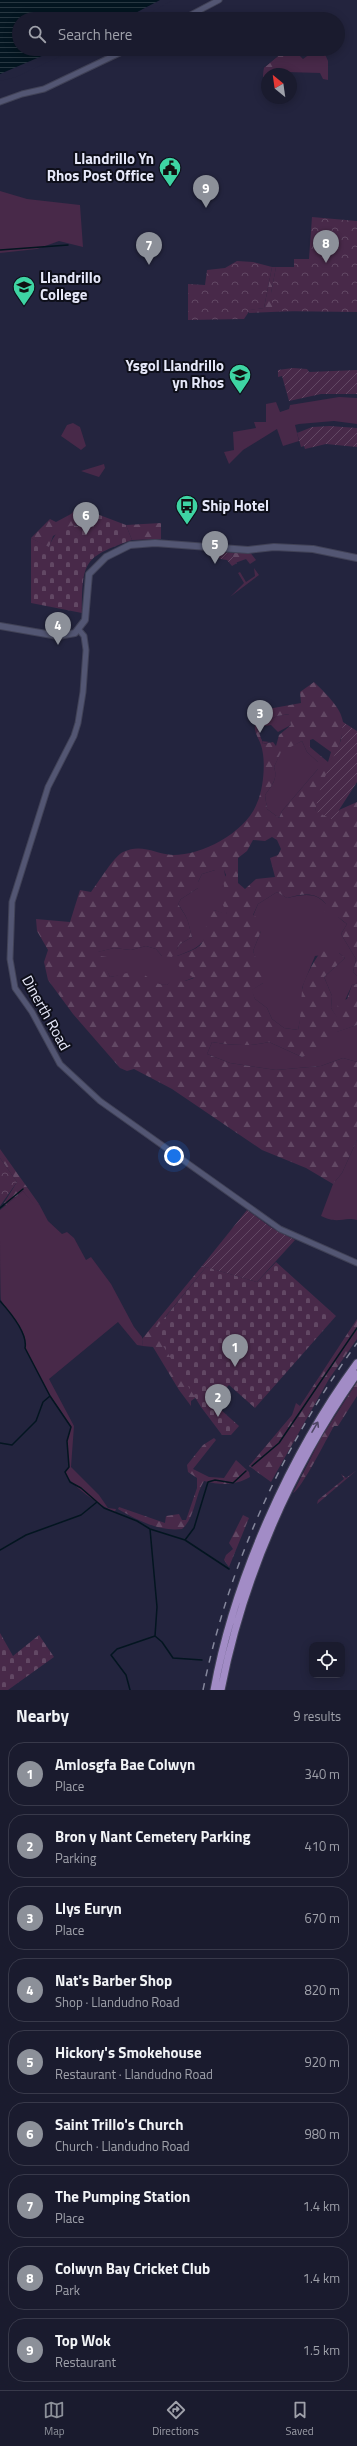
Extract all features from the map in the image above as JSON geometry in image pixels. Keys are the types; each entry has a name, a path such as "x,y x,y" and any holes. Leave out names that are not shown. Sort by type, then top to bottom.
{"highway":[{"path":"221,1690 226,1661 254,1569 286,1487 319,1420 357,1362"},
{"path":"286,1487 357,1374"},
{"path":"214,1690 223,1649 248,1568 283,1495"}],"main road":[{"path":"0,626 58,636 70,635 79,630 85,620 89,574 106,557 130,545 155,543 248,550 274,547 313,549 357,558"}],"street":[{"path":"196,12 219,0"},
{"path":"0,102 22,94 44,90 114,56"},
{"name":"Dinerth Road","path":"79,630 84,636 86,650 83,692 78,723 74,736 48,787 12,902 10,959 14,988 32,1012 60,1064 100,1101 280,1229 357,1263"}],"green space":[{"path":"279,56 300,56 303,59 307,56 326,56 328,61 328,80 323,79 320,73 297,72 297,68 264,68"},
{"path":"279,56 287,56 277,63 281,67 264,68"},
{"path":"0,191 27,199 80,205 83,247 59,241 37,249 0,253"},
{"path":"312,217 357,221 357,312 273,311 271,293 276,267 294,267 294,259 309,259"},
{"path":"237,261 253,262 272,267 264,308 250,310 244,319 188,320 188,284 205,285 207,270 225,268"},
{"path":"272,267 276,267 271,293 294,311 249,313 249,310 264,308"},
{"path":"293,368 307,369 309,372 357,370 357,394 321,394 289,401 282,376 278,377 278,370"},
{"path":"339,397 357,398 357,424 334,421 295,425 299,441 283,446 277,429 243,450 229,464 224,452 234,450 233,432 256,428 254,422 266,422 266,404 276,402 280,412 289,409 290,405"},
{"path":"73,423 80,427 86,446 81,450 61,436 67,425"},
{"path":"330,426 357,428 357,447 326,444 305,449 304,446 301,447 297,433 312,427"},
{"path":"104,464 105,468 99,477 81,471"},
{"path":"78,507 81,508 80,526 76,525 53,536 49,548 31,538 50,519 56,522 71,514"},
{"path":"81,508 126,525 132,540 104,551 89,563 83,582 82,613 31,603 31,538 49,547 54,537 60,530 74,525 80,526"},
{"path":"161,523 161,539 132,540 126,525"},
{"path":"214,551 234,553 232,556 237,563 232,566 227,560 220,559"},
{"path":"249,551 256,560 250,564 246,559 235,563 232,556 234,553"},
{"path":"254,568 259,575 230,597 244,583 238,573 240,572 246,582 255,576"},
{"path":"314,682 336,705 342,716 343,729 341,740 315,811 339,810 357,802 357,976 353,972 356,959 341,934 347,924 338,917 329,916 322,908 326,904 313,895 298,895 287,898 277,892 258,904 253,915 262,921 261,931 253,951 257,961 264,966 263,983 252,990 255,999 267,1008 272,1019 284,1028 298,1030 302,990 310,969 322,951 339,953 345,958 324,977 332,996 331,1008 337,1017 338,1002 347,999 352,985 357,984 357,1025 337,1032 331,1046 302,1057 269,1042 255,1045 240,1045 212,1042 207,1054 230,1063 276,1070 321,1066 343,1058 357,1062 357,1140 342,1173 333,1184 306,1168 262,1150 172,1089 134,1069 127,1071 120,1068 73,1014 48,980 44,962 48,950 37,931 36,919 70,922 80,890 91,892 119,854 123,852 142,849 173,855 185,854 210,846 233,832 251,814 259,798 262,785 264,760 262,748 255,731 257,711 301,703 300,692","holes":["289,714 291,725 279,735 276,746 273,742 263,744 257,727 277,716","313,739 331,752 328,762 310,747 310,740","302,741 307,752 318,762 318,769 282,811 279,818 267,809 265,795 274,782 274,767 281,752","272,837 277,840 281,849 278,855 270,858 275,877 256,879 245,889 238,883 238,858 247,851 253,840 265,841","215,870 224,870 226,875 223,880 226,897 223,905 227,914 214,910 207,916 204,939 202,943 194,950 177,956 180,967 194,978 185,981 181,976 177,975 167,985 154,982 146,976 135,972 110,977 106,968 107,957 100,956 98,952 114,948 131,950 146,946 156,949 162,956 172,957 180,944 192,937 187,919 178,904 181,899 198,888 198,882 202,874"]},
{"path":"290,714 291,725 278,732 271,725 259,727 260,737 257,727 277,716"},
{"path":"343,722 357,731 357,782 339,810 337,822 315,811 321,786 341,740"},
{"path":"262,741 270,742 263,744"},
{"path":"302,741 307,752 318,762 318,769 282,811 279,818 267,809 265,795 274,782 274,767 281,751"},
{"path":"215,870 224,870 225,873 227,915 214,910 207,935 200,945 177,956 195,977 185,981 174,980 167,985 153,984 134,973 110,977 97,952 114,948 131,950 146,946 156,949 162,956 177,949 180,944 192,937 187,920 178,904 181,899 198,888 198,882 202,874"},
{"path":"277,892 287,898 300,895 309,895 322,900 347,924 341,934 356,959 353,972 357,976 357,984 352,985 337,1018 331,1008 332,996 324,977 345,958 339,953 315,956 302,988 302,1011 298,1030 284,1028 272,1019 267,1008 255,999 251,990 263,983 253,951 261,931 253,916 258,904"},
{"path":"357,1025 357,1062 343,1058 321,1066 276,1070 230,1063 207,1054 212,1042 255,1045 269,1042 302,1057 336,1032"},
{"path":"357,1140 357,1220 327,1219 321,1216 333,1184 342,1173"},
{"path":"0,1149 39,1204 36,1207 23,1191 6,1205 4,1203 17,1182 0,1158"},
{"path":"0,1158 17,1182 0,1206"},
{"path":"23,1191 36,1206 39,1204 48,1221 62,1234 67,1232 74,1238 86,1260 91,1257 111,1284 134,1327 142,1337 143,1346 137,1345 118,1322 49,1379 74,1426 71,1467 99,1495 108,1508 116,1509 115,1512 102,1506 86,1495 67,1477 65,1472 69,1467 67,1441 71,1426 50,1396 25,1348 24,1335 21,1329 1,1300 0,1210"},
{"path":"247,1210 272,1228 295,1240 257,1282 202,1266"},
{"path":"276,1262 336,1316 255,1408 229,1385 212,1402 239,1426 231,1435 222,1435 201,1407 154,1331 206,1267 257,1282"},
{"path":"202,1266 206,1267 165,1317 198,1396 191,1401 191,1406 179,1390 153,1347 143,1346 142,1339"},
{"path":"357,1319 357,1339 329,1379 271,1482 249,1466 292,1415 296,1403 300,1406"},
{"path":"357,1382 357,1396 338,1426 334,1426 308,1474 297,1490 293,1493 321,1438"},
{"path":"214,1438 216,1440 193,1469 209,1477 224,1478 236,1460 249,1472 250,1477 238,1482 227,1484 204,1481 190,1519 182,1529 165,1529 157,1527 141,1521 118,1509 119,1507 165,1523 166,1516 179,1514 182,1520 186,1520 197,1488 197,1478 188,1472 187,1465 203,1445"},
{"path":"357,1470 317,1504 318,1500 344,1479 341,1474 346,1478"},
{"path":"243,1515 249,1518 229,1567 224,1560 226,1555 233,1549 229,1543"},
{"path":"0,1633 13,1656 39,1635 54,1657 8,1690 0,1690"}],"water":[{"path":"0,0 171,0 148,12 12,12 12,56 55,56 0,79"}],"pier":[{"path":"160,0 173,0 152,12 137,12"},
{"path":"42,56 61,56 16,77 0,81 0,74"}],"waterway":[{"path":"0,250 68,245"},
{"path":"0,1208 23,1189"},
{"path":"0,1301 21,1330 24,1336 25,1348 50,1396 71,1427 67,1441 69,1467 65,1472 70,1482 81,1488 104,1508 137,1521 150,1529 185,1540 194,1528 208,1482 215,1480 233,1483 246,1471"},
{"path":"252,1466 279,1443 357,1328"},
{"path":"0,1443 12,1445 36,1421 43,1402 50,1396"},
{"path":"0,1550 26,1535 81,1515 97,1502"},
{"path":"130,1690 126,1675 111,1655 117,1649 155,1636 157,1607 150,1529"},
{"path":"185,1540 229,1569"},
{"path":"155,1636 162,1642 173,1658 202,1660"}],"railway":[{"path":"203,1690 227,1597 243,1552 262,1508 282,1465 305,1424 357,1343"}],"place":[{"name":"Llandrillo Yn Rhos Post Office","path":"170,188"},
{"name":"Top Wok","path":"206,208"},
{"name":"Colwyn Bay Cricket Club","path":"326,263"},
{"name":"The Pumping Station","path":"149,265"},
{"name":"Llandrillo College","path":"24,306"},
{"name":"Ysgol Llandrillo yn Rhos","path":"240,394"},
{"name":"Ship Hotel","path":"187,526"},
{"name":"Saint Trillo's Church","path":"86,535"},
{"name":"Hickory's Smokehouse","path":"215,564"},
{"name":"Nat's Barber Shop","path":"58,645"},
{"name":"Llys Euryn","path":"260,733"},
{"name":"Amlosgfa Bae Colwyn","path":"235,1367"},
{"name":"Bron y Nant Cemetery Parking","path":"218,1417"}]}
